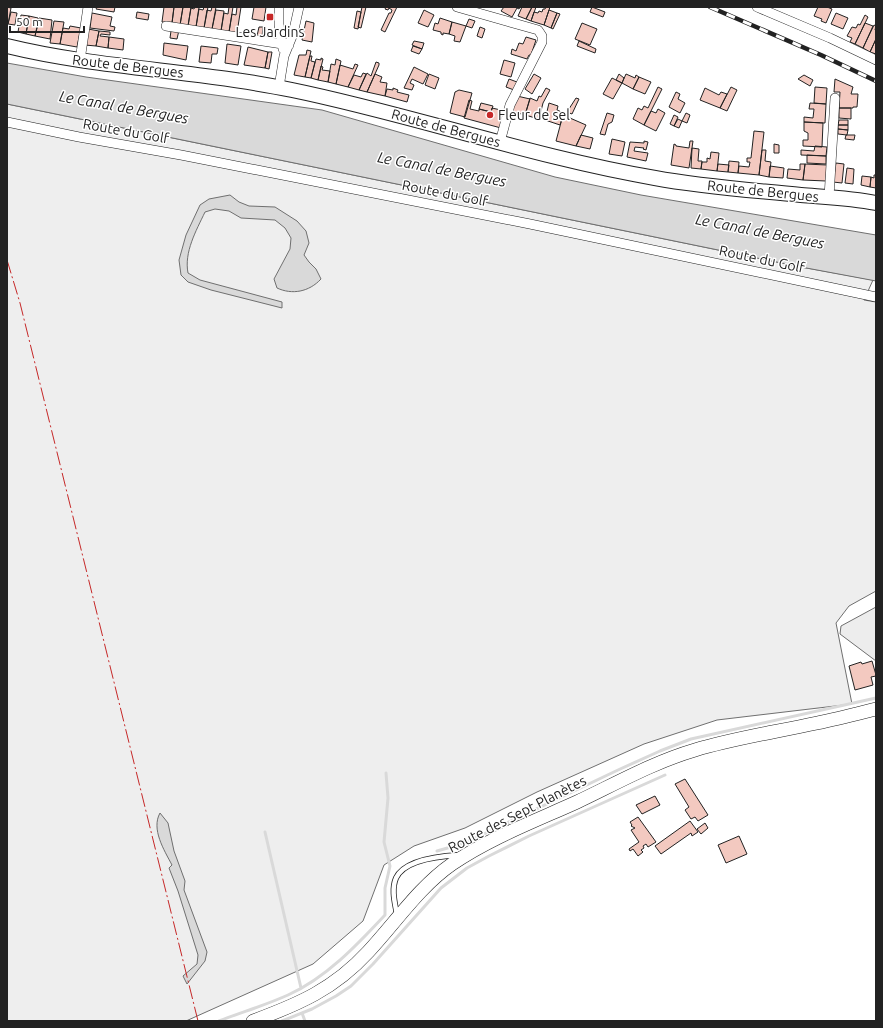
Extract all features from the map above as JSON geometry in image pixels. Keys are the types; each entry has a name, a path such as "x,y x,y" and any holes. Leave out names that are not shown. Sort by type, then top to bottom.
{"main road":[{"name":"Route de Bergues","path":"7,46 47,55 211,77 279,88 340,101 600,168 658,179 737,189 829,197 876,203"},
{"name":"Route de Bergues","path":"845,199 876,208"},
{"name":"Route des Sept Planètes","path":"253,1021 302,1001 328,987 347,973 362,959 437,876 467,855 498,838 622,780 683,754 717,744 818,723 876,709"},
{"name":"Route des Sept Planètes","path":"818,723 876,714"}],"street":[{"path":"80,60 88,7"},
{"path":"278,7 279,24 285,44 279,88"},
{"path":"285,44 293,34 299,7"},
{"path":"457,7 538,30 543,38 508,110 500,142"},
{"path":"757,7 830,38 876,60"},
{"path":"166,26 285,44"},
{"path":"829,197 835,98"},
{"name":"Route du Golf","path":"7,122 530,224 876,297"}],"lane":[{"path":"398,918 393,892 395,881 399,874 412,865 427,859 443,856 467,855"}],"shaded area":[{"path":"7,104 801,267 873,280 864,300 876,302 876,591 849,606 836,623 852,704 717,720 644,744 537,792 465,828 414,846 384,865 363,921 313,964 186,1021 7,1021"},
{"path":"876,607 876,661 840,634 841,626"}],"water":[{"name":"Le Canal de Bergues","path":"7,63 86,77 322,110 555,177 641,195 876,235 876,281 801,267 7,104"},
{"path":"230,195 239,202 249,206 275,207 297,221 306,231 309,243 304,255 316,269 321,279 311,287 300,291 294,292 277,288 274,279 290,249 291,238 285,228 275,220 241,218 229,211 215,209 205,212 195,234 189,249 187,265 188,273 200,280 282,302 282,308 211,290 188,282 181,275 179,260 186,235 200,205 209,199"},
{"path":"160,813 168,823 174,851 185,881 184,890 207,952 205,961 187,984 183,976 197,964 198,955 178,891 169,868 172,865 162,846 158,833 157,826"}],"building":[{"path":"7,7 11,8 8,24 7,23"},
{"path":"97,7 115,7 114,12 96,9"},
{"path":"164,7 174,7 172,23 162,22"},
{"path":"174,7 183,7 180,25 172,23"},
{"path":"183,7 191,7 188,26 180,25"},
{"path":"195,7 199,7 196,27 188,26 191,8 194,9"},
{"path":"204,7 208,7 204,28 196,27 199,9 203,10"},
{"path":"212,7 216,7 212,29 204,28 207,10 211,11"},
{"path":"229,7 233,7 229,32 221,31 224,13 228,14"},
{"path":"237,7 241,7 237,33 229,32 232,14 236,15"},
{"path":"254,7 266,7 264,21 252,19"},
{"path":"362,7 366,7 361,28 358,27"},
{"path":"386,7 397,7 385,32 381,30 392,10 389,8 388,10 385,9"},
{"path":"504,7 520,7 519,9 517,8 512,17 501,11"},
{"path":"522,7 532,7 526,19 518,16"},
{"path":"532,7 536,7 531,21 526,19"},
{"path":"546,7 550,7 544,25 531,21 534,12 542,12"},
{"path":"592,7 605,12 603,17 590,12"},
{"path":"818,7 827,7 832,9 826,23 821,21 822,19 814,16"},
{"path":"216,10 224,11 221,31 212,29"},
{"path":"424,10 434,15 428,27 418,23"},
{"path":"549,10 557,13 551,28 544,25"},
{"path":"357,11 361,12 358,29 354,28"},
{"path":"11,12 17,13 15,25 8,24"},
{"path":"137,12 149,14 148,20 136,18"},
{"path":"92,13 112,17 110,26 115,27 114,31 90,28"},
{"path":"557,13 560,14 553,29 551,28"},
{"path":"836,13 848,18 843,29 831,24"},
{"path":"21,15 29,16 26,34 18,32"},
{"path":"865,15 868,17 855,44 850,42 852,38 847,36 852,27 856,28 858,24 860,25"},
{"path":"29,16 38,18 39,20 35,36 26,34"},
{"path":"39,18 52,20 50,39 35,36"},
{"path":"440,18 452,22 449,34 443,33 443,35 441,32 433,30 435,23 438,24"},
{"path":"469,19 475,21 472,28 466,26"},
{"path":"54,21 64,22 60,44 50,43"},
{"path":"306,21 314,23 312,42 302,40"},
{"path":"452,22 466,26 460,42 454,41 455,36 449,34"},
{"path":"582,23 597,29 590,45 575,39"},
{"path":"865,23 873,26 863,48 855,44"},
{"path":"874,25 876,26 876,39 870,52 863,48"},
{"path":"70,26 81,28 77,47 60,44 63,28 69,29"},
{"path":"259,27 263,27 262,37 257,36"},
{"path":"480,27 485,29 482,38 477,36"},
{"path":"88,29 99,31 96,46 85,45"},
{"path":"179,30 177,39 170,38 171,31"},
{"path":"99,31 110,32 110,35 101,34 100,36 109,37 108,48 96,46"},
{"path":"109,37 124,39 123,50 108,48"},
{"path":"526,37 536,40 531,55 529,55 527,59 511,54 512,49 516,51 519,43 523,44"},
{"path":"876,39 876,54 870,52"},
{"path":"414,41 424,43 422,49 412,45"},
{"path":"579,41 596,49 595,53 577,46"},
{"path":"164,43 188,46 186,60 163,55"},
{"path":"227,44 241,46 238,65 225,63"},
{"path":"201,46 218,48 217,54 212,54 211,63 199,62"},
{"path":"413,46 422,49 419,54 411,51"},
{"path":"248,47 268,52 265,68 244,65"},
{"path":"307,50 311,51 305,77 294,75 299,55 306,55"},
{"path":"268,52 272,52 269,69 265,68"},
{"path":"310,56 312,56 311,61 315,62 311,78 305,77"},
{"path":"321,58 323,59 318,80 311,78 316,59 321,60"},
{"path":"336,59 341,61 336,84 328,82 331,64 335,65"},
{"path":"504,60 515,63 511,77 500,74"},
{"path":"376,62 379,63 379,65 367,92 359,90 367,73 371,76"},
{"path":"355,64 358,65 348,87 336,84 340,65 353,69"},
{"path":"321,66 323,67 322,70 330,71 328,82 318,80"},
{"path":"414,67 428,74 423,84 412,79 410,83 414,85 412,90 404,88"},
{"path":"363,73 366,74 359,90 348,87 354,75 361,77"},
{"path":"375,74 382,77 380,82 387,83 385,96 367,92"},
{"path":"429,74 439,78 435,89 425,85"},
{"path":"534,74 541,78 532,94 525,89"},
{"path":"619,74 624,78 622,83 616,80"},
{"path":"626,74 635,78 636,75 639,77 633,89 622,83"},
{"path":"804,75 813,80 810,86 798,79"},
{"path":"639,77 651,82 645,94 633,89"},
{"path":"612,78 622,83 613,99 603,94"},
{"path":"509,79 517,82 514,90 506,87"},
{"path":"835,79 853,87 851,94 858,94 857,107 839,108 840,92 834,92"},
{"path":"658,87 662,89 644,125 633,119 638,108 642,110 644,106 648,108"},
{"path":"731,87 737,90 727,111 720,108"},
{"path":"815,87 827,88 826,104 814,103"},
{"path":"393,88 398,90 397,92 409,95 407,102 385,96 387,89 393,90"},
{"path":"546,88 550,90 543,103 539,119 525,115 530,98 537,101 539,96 541,97"},
{"path":"705,88 719,95 721,92 727,94 720,108 700,100"},
{"path":"459,90 472,93 465,117 450,113 455,92"},
{"path":"676,92 680,94 678,99 685,103 680,113 669,107"},
{"path":"517,96 530,99 525,115 511,111"},
{"path":"576,98 579,99 572,114 567,112"},
{"path":"469,100 472,101 470,109 479,111 479,109 491,112 492,108 505,111 501,128 464,118"},
{"path":"481,103 493,106 491,112 479,109"},
{"path":"549,103 558,106 557,110 564,113 560,125 545,120"},
{"path":"810,103 826,104 825,123 804,122 804,117 813,118 814,109 809,109"},
{"path":"839,108 851,108 851,119 839,118"},
{"path":"658,109 665,113 656,131 644,125 651,111 656,113"},
{"path":"607,113 614,115 612,122 608,124 605,135 600,134"},
{"path":"686,113 690,115 687,123 682,121"},
{"path":"563,115 586,125 576,146 556,141"},
{"path":"674,115 678,117 674,126 670,124"},
{"path":"678,119 682,121 679,128 674,126"},
{"path":"839,120 848,120 848,125 838,125"},
{"path":"804,122 823,123 822,147 803,146 803,140 808,140 808,133 804,131"},
{"path":"838,125 848,125 848,130 838,129"},
{"path":"838,129 848,130 847,135 838,134"},
{"path":"754,131 764,132 759,175 738,173 739,166 749,167 750,162 747,162 747,158 751,158"},
{"path":"581,135 593,138 590,149 576,146"},
{"path":"846,135 855,135 854,140 845,139"},
{"path":"612,139 625,142 622,156 609,154"},
{"path":"644,141 648,142 646,150 643,149 644,148 635,147 634,151 648,153 646,161 627,157 630,142 644,143"},
{"path":"690,141 693,141 689,168 671,165 674,144 676,146 689,148"},
{"path":"774,144 779,145 779,153 774,153"},
{"path":"815,146 827,147 826,156 801,155 801,150 814,151"},
{"path":"692,148 699,149 698,161 702,161 701,169 691,168"},
{"path":"762,150 766,150 765,161 771,162 769,177 759,175"},
{"path":"711,152 719,153 717,171 701,169 702,162 707,162 707,158 710,159"},
{"path":"807,155 826,156 826,164 807,163"},
{"path":"729,161 739,162 738,173 728,172"},
{"path":"836,163 844,164 842,183 833,182"},
{"path":"718,164 729,165 728,172 717,171"},
{"path":"800,164 805,164 803,180 787,178 788,169 800,170"},
{"path":"805,164 827,165 826,181 803,180"},
{"path":"770,166 784,168 783,178 769,177"},
{"path":"847,168 854,169 853,184 845,183"},
{"path":"874,175 876,175 876,188 870,187 871,177 874,178"},
{"path":"862,176 871,177 870,187 861,185"},
{"path":"872,661 876,675 871,677 873,685 855,690 849,666 861,662 862,664"},
{"path":"685,779 708,815 698,821 695,817 691,819 685,810 689,807 675,784"},
{"path":"655,796 660,805 642,814 636,805"},
{"path":"638,817 656,842 648,847 646,844 643,846 644,848 641,850 643,852 638,856 633,849 630,851 629,849 639,842 631,830 635,828 631,826 632,825 630,822"},
{"path":"690,821 698,832 692,836 691,833 661,854 655,846"},
{"path":"705,823 708,828 701,834 697,829"},
{"path":"739,836 747,854 726,863 718,845"}],"waterway":[{"path":"437,851 465,843 618,770 691,739 876,698"},
{"path":"219,1021 280,999 315,980 352,949 385,915 385,888 390,866 384,842 388,798 386,773"},
{"path":"282,1021 312,1009 351,986 373,964 441,888 467,868 529,836 665,775"},
{"path":"265,832 301,988"},
{"path":"302,1013 305,1021"}],"railway":[{"path":"710,7 821,55 876,81"}],"power":[{"path":"7,260 20,303 198,1021"}],"place":[{"name":"Les Jardins","path":"270,17"},
{"name":"Fleur de sel","path":"490,115"}]}
